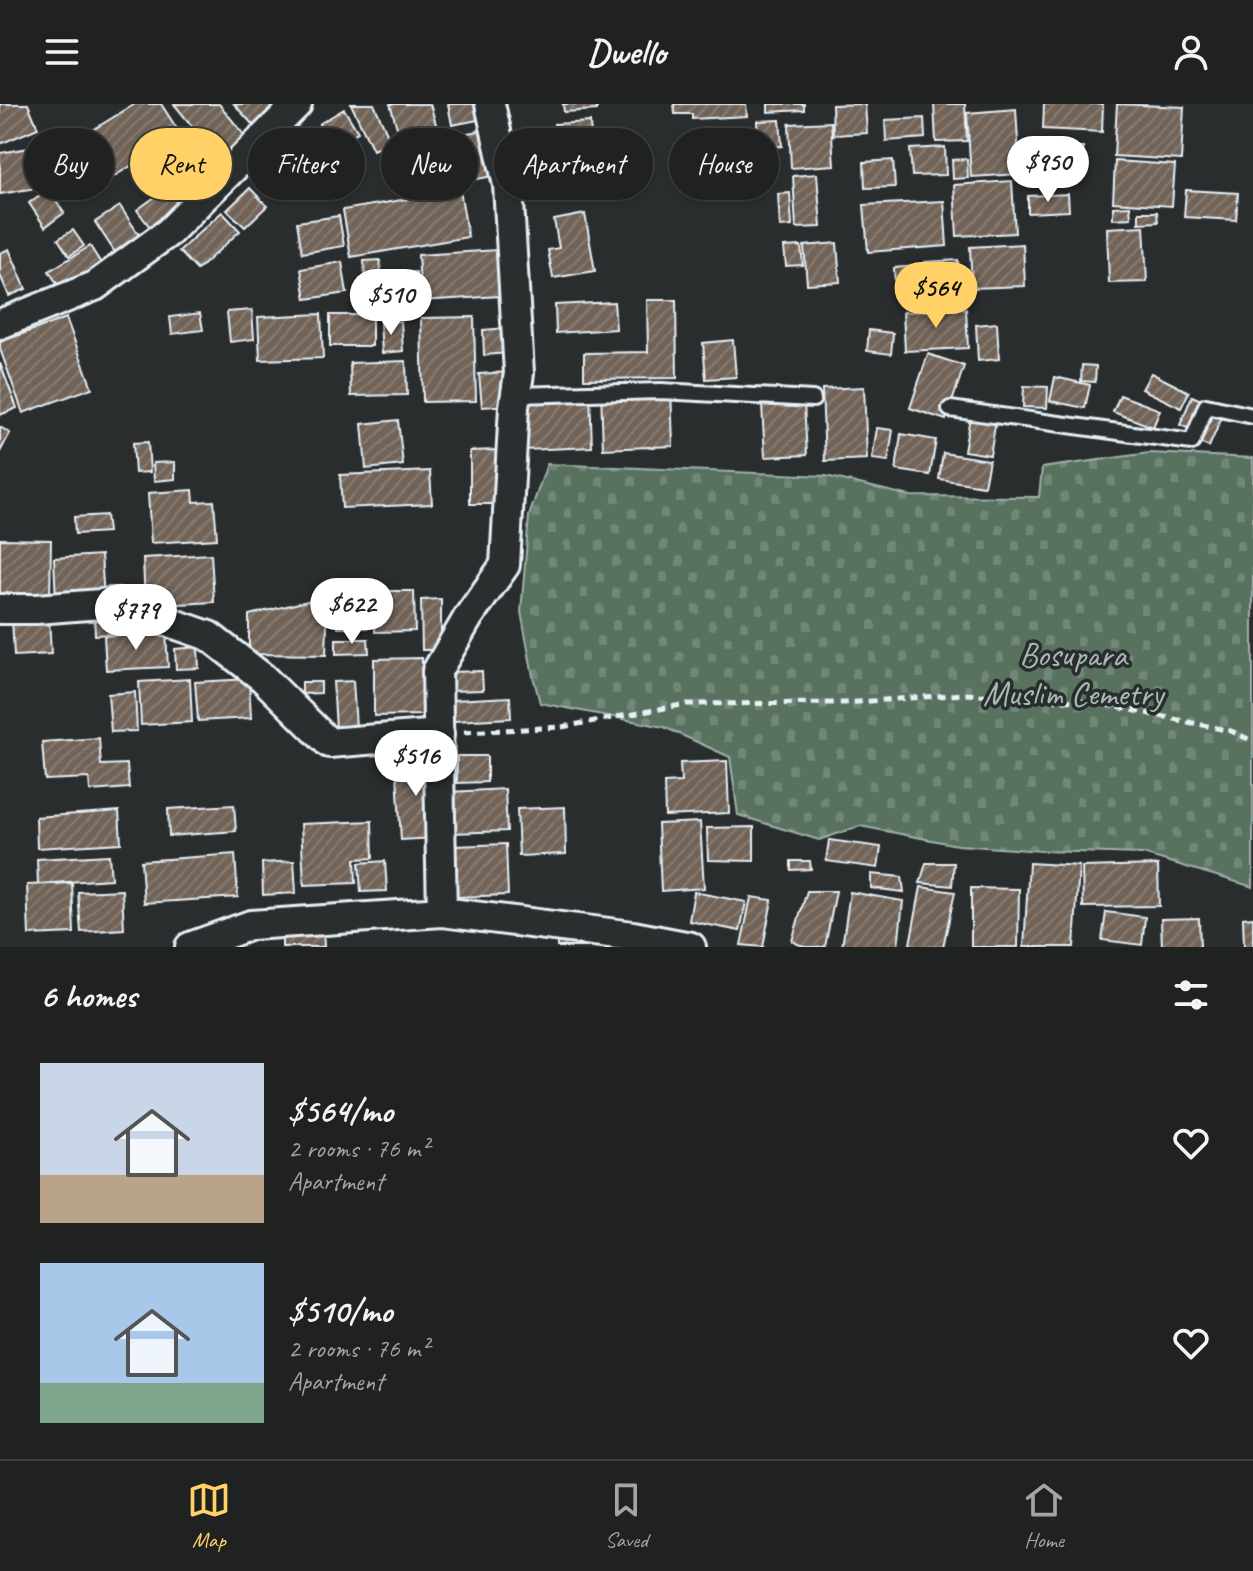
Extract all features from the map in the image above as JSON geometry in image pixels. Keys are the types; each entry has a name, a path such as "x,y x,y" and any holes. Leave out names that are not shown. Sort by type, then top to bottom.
{"street":[{"path":"0,324 95,286 169,232 297,104"},
{"path":"442,912 437,671 469,616 505,565 519,373 508,185 490,104"},
{"path":"0,609 114,603 209,636 263,678 329,743 439,734"},
{"path":"190,947 251,925 442,912 632,942 691,947"}],"lane":[{"path":"516,395 661,391 813,399"},
{"path":"950,409 1192,442 1206,406 1253,416"}],"path":[{"path":"439,734 562,727 687,704 844,703 964,694 1093,702 1231,731 1253,741"}],"green space":[{"name":"Bosupara Muslim Cemetry","path":"1149,453 1253,458 1253,887 1143,854 957,845 860,826 819,840 738,815 730,757 664,727 540,703 521,612 529,516 547,464 826,476 910,496 1039,497 1042,468"}],"building":[{"path":"0,104 28,104 38,128 24,128 24,134 0,144"},
{"path":"135,104 161,104 176,128 130,128 130,166 114,176 114,128 96,128"},
{"path":"174,104 219,104 246,137 232,148 232,128 194,128"},
{"path":"234,104 279,104 254,126"},
{"path":"351,104 374,104 385,128 381,128 381,146 373,150"},
{"path":"390,104 430,104 437,128 397,128"},
{"path":"448,104 475,104 478,120 452,125"},
{"path":"563,104 597,104 597,110 564,112"},
{"path":"674,104 746,104 747,116 692,119 692,114 675,114"},
{"path":"768,104 804,104 804,110 768,112"},
{"path":"865,104 867,133 833,135 832,105"},
{"path":"934,104 965,104 967,141 936,142"},
{"path":"1044,104 1103,104 1102,132 1043,129"},
{"path":"1117,104 1184,107 1181,160 1114,156"},
{"path":"344,109 356,128 321,128 319,124"},
{"path":"1016,109 1020,174 971,177 967,113"},
{"path":"924,118 925,138 886,141 885,120"},
{"path":"780,120 782,146 779,146 779,128 757,128 757,121"},
{"path":"590,122 590,128 554,128 554,124"},
{"path":"831,122 834,165 791,168 789,124"},
{"path":"485,130 493,176 478,179 478,131"},
{"path":"945,147 946,175 912,176 910,149"},
{"path":"1046,147 1083,147 1083,165 1046,165"},
{"path":"24,149 24,190 0,194 0,153"},
{"path":"967,159 968,178 953,179 952,160"},
{"path":"893,160 895,187 865,188 864,162"},
{"path":"1115,161 1175,165 1172,206 1113,202"},
{"path":"817,174 821,227 796,228 793,176"},
{"path":"1012,181 1015,233 957,236 954,185"},
{"path":"248,190 248,200 261,200 267,206 245,227 227,210"},
{"path":"1186,190 1238,193 1236,220 1184,217"},
{"path":"790,193 792,226 780,227 779,194"},
{"path":"1068,194 1069,211 1028,213 1028,196"},
{"path":"33,200 55,200 64,213 45,227 29,203"},
{"path":"151,200 174,200 182,210 153,231 137,210"},
{"path":"402,200 462,200 468,237 351,257 343,210"},
{"path":"944,201 947,246 868,252 864,205"},
{"path":"120,206 143,241 118,257 95,222"},
{"path":"1130,206 1131,218 1113,219 1113,207"},
{"path":"222,212 240,231 197,270 179,251"},
{"path":"1139,212 1157,212 1158,222 1139,223"},
{"path":"585,214 595,271 553,278 548,250 559,248 554,220"},
{"path":"339,216 344,246 302,253 297,222"},
{"path":"1144,226 1147,282 1109,283 1107,228"},
{"path":"73,230 84,246 69,256 58,239"},
{"path":"837,243 840,282 807,284 804,246"},
{"path":"1023,244 1025,286 972,288 970,247"},
{"path":"90,246 102,265 61,290 49,271"},
{"path":"801,246 803,265 786,266 784,247"},
{"path":"9,249 26,289 9,296 0,275 0,253"},
{"path":"498,250 500,296 421,301 418,255"},
{"path":"380,260 381,276 365,277 364,261"},
{"path":"958,260 959,282 927,284 925,262"},
{"path":"342,262 347,293 306,299 301,269"},
{"path":"917,266 918,285 895,286 894,268"},
{"path":"416,272 418,302 386,304 384,274"},
{"path":"950,291 950,305 929,306 928,292"},
{"path":"923,294 924,303 904,304 904,295"},
{"path":"647,300 676,300 677,378 584,379 584,353 648,352"},
{"path":"614,302 616,329 556,333 555,305"},
{"path":"966,309 968,348 905,351 903,312"},
{"path":"252,310 254,339 230,342 227,312"},
{"path":"200,313 203,330 172,334 170,317"},
{"path":"321,314 323,358 260,360 258,317"},
{"path":"330,315 372,315 372,346 330,346"},
{"path":"474,317 476,401 423,402 421,318"},
{"path":"66,318 92,388 23,413 0,342"},
{"path":"401,321 403,351 382,353 380,322"},
{"path":"997,323 999,359 978,361 976,325"},
{"path":"508,328 509,353 484,355 483,330"},
{"path":"869,330 893,333 891,354 867,351"},
{"path":"733,340 736,377 706,379 703,343"},
{"path":"928,354 964,366 946,420 910,408"},
{"path":"406,361 407,395 351,396 350,363"},
{"path":"0,363 17,408 0,415"},
{"path":"1082,365 1096,366 1095,382 1081,381"},
{"path":"508,372 510,405 482,407 479,374"},
{"path":"1151,373 1189,392 1181,408 1142,389"},
{"path":"1055,377 1090,385 1085,408 1050,401"},
{"path":"1024,386 1048,387 1047,408 1023,407"},
{"path":"671,387 673,446 603,449 601,390"},
{"path":"864,387 867,459 825,461 822,389"},
{"path":"590,393 592,447 524,450 521,396"},
{"path":"1120,395 1160,410 1153,427 1113,412"},
{"path":"1192,396 1208,403 1195,431 1180,425"},
{"path":"804,403 807,455 765,457 762,405"},
{"path":"1215,403 1226,408 1209,447 1197,442"},
{"path":"970,417 996,420 990,455 964,451"},
{"path":"398,420 403,465 366,469 362,424"},
{"path":"0,427 10,433 0,452"},
{"path":"877,428 893,430 888,461 872,459"},
{"path":"901,434 936,440 930,475 896,470"},
{"path":"148,442 150,472 135,473 133,443"},
{"path":"498,450 498,504 470,504 470,451"},
{"path":"943,453 989,460 984,486 939,479"},
{"path":"175,462 175,479 154,481 153,463"},
{"path":"430,471 432,504 342,508 340,475"},
{"path":"193,490 194,502 214,501 217,539 151,543 148,493"},
{"path":"106,515 108,532 75,534 74,517"},
{"path":"0,539 51,540 50,600 0,600"},
{"path":"211,554 214,602 145,606 143,558"},
{"path":"101,555 104,598 56,601 54,558"},
{"path":"367,589 367,608 334,608 334,590"},
{"path":"375,591 414,591 415,631 375,632"},
{"path":"328,596 326,655 249,654 249,615"},
{"path":"441,599 441,650 422,650 421,600"},
{"path":"123,610 124,633 95,635 94,612"},
{"path":"49,616 51,654 14,656 12,618"},
{"path":"338,617 370,617 370,628 338,628"},
{"path":"166,633 168,667 106,670 104,636"},
{"path":"336,639 368,639 369,653 336,654"},
{"path":"198,647 199,668 176,669 175,649"},
{"path":"422,658 422,715 374,716 374,659"},
{"path":"482,671 483,690 449,691 449,672"},
{"path":"190,679 192,722 141,725 139,682"},
{"path":"249,679 251,718 198,721 195,682"},
{"path":"353,681 356,727 336,728 333,682"},
{"path":"302,682 321,682 321,693 302,694"},
{"path":"135,692 137,731 111,732 108,694"},
{"path":"510,697 511,718 454,721 453,700"},
{"path":"99,738 101,765 127,764 129,788 90,791 89,778 45,780 42,742"},
{"path":"457,756 487,756 487,782 457,783"},
{"path":"431,757 435,838 401,840 396,759"},
{"path":"727,761 729,813 665,816 664,783 681,782 680,763"},
{"path":"505,789 507,831 452,833 450,792"},
{"path":"234,805 236,831 169,836 168,809"},
{"path":"565,807 566,854 519,856 517,809"},
{"path":"119,811 121,843 37,848 36,817"},
{"path":"372,821 373,858 355,859 356,883 304,885 301,824"},
{"path":"700,822 704,888 661,891 658,824"},
{"path":"754,827 754,861 708,860 707,828"},
{"path":"829,840 881,847 878,868 826,861"},
{"path":"506,844 508,895 456,897 454,846"},
{"path":"235,854 238,897 144,903 141,861"},
{"path":"109,855 111,879 38,884 37,859"},
{"path":"294,861 296,893 263,895 262,863"},
{"path":"385,861 387,891 361,892 359,863"},
{"path":"791,861 810,861 811,869 791,870"},
{"path":"926,863 954,863 952,886 920,883"},
{"path":"1029,863 1079,866 1074,947 1024,947"},
{"path":"1158,865 1159,906 1083,907 1082,867"},
{"path":"871,874 902,877 904,892 871,888"},
{"path":"72,883 74,933 29,935 27,885"},
{"path":"921,887 955,892 943,947 910,944"},
{"path":"971,888 1019,889 1018,947 971,947"},
{"path":"122,890 124,929 81,932 78,892"},
{"path":"807,891 836,891 825,947 804,947 792,941"},
{"path":"694,892 746,902 740,931 689,921"},
{"path":"850,892 903,901 898,947 842,947"},
{"path":"751,897 772,900 763,947 741,945"},
{"path":"1106,912 1145,917 1142,945 1102,940"},
{"path":"1253,917 1253,947 1244,947 1243,918"},
{"path":"1199,918 1200,947 1162,947 1161,919"},
{"path":"323,927 324,947 282,947 282,928"},
{"path":"557,933 587,933 587,947 557,947"}]}
